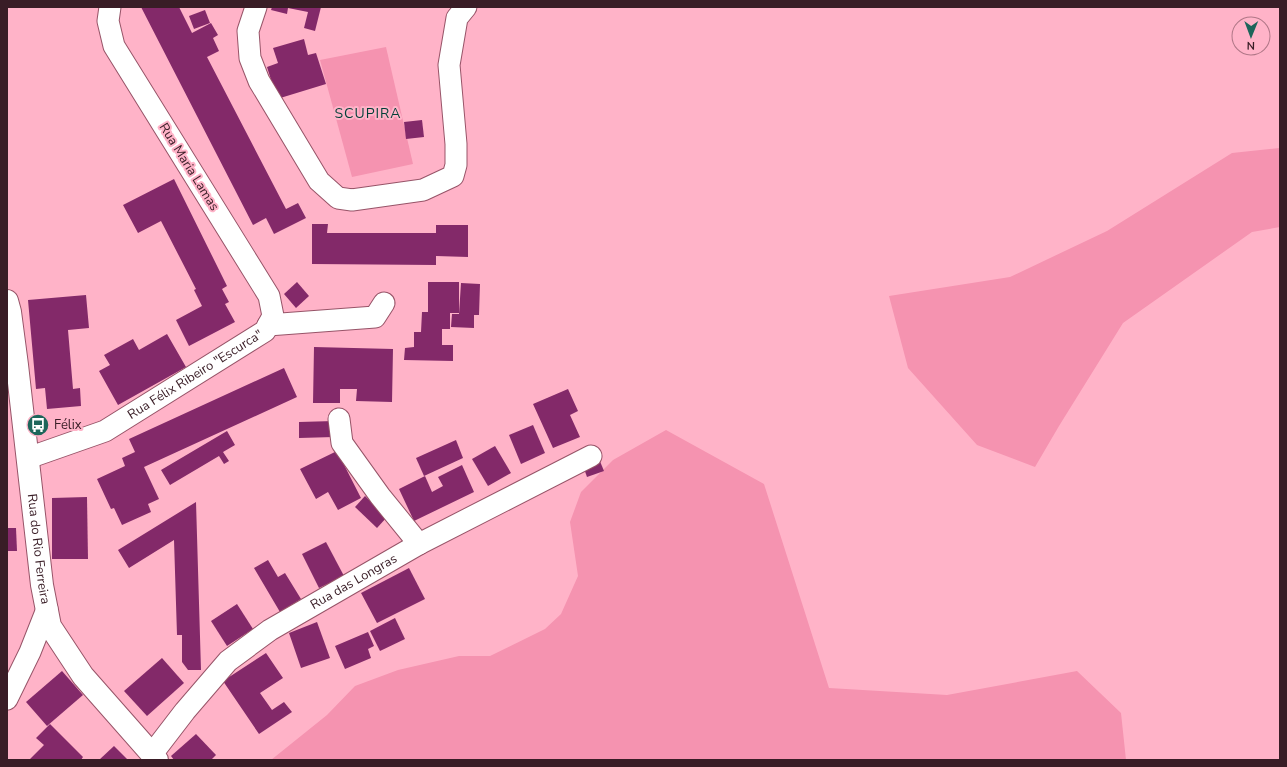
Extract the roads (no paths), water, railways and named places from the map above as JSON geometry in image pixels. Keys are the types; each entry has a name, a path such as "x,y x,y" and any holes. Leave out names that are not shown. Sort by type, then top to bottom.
{"street":[{"name":"Rua Maria Lamas","path":"110,7 108,21 114,46 269,296 273,316 268,325"},
{"path":"256,7 248,31 250,58 259,82 319,181 338,198 352,200 423,190 453,176 456,165 456,144 448,65 457,18 466,7"},
{"name":"Rua do Rio Ferreira","path":"7,301 10,312 10,342 28,458 42,585 50,626 83,676 155,757"},
{"name":"Rua Félix Ribeiro \"Escurca\"","path":"28,458 105,431 265,331 268,325 374,317 384,303"},
{"path":"339,419 342,443 380,496 419,544"},
{"name":"Rua das Longras","path":"155,757 185,711 228,661 270,630 419,544 591,456"},
{"path":"7,699 30,652 47,609"}],"place":[{"name":"Félix","path":"38,425"}],"district":[{"name":"SCUPIRA","path":"368,113"}]}
